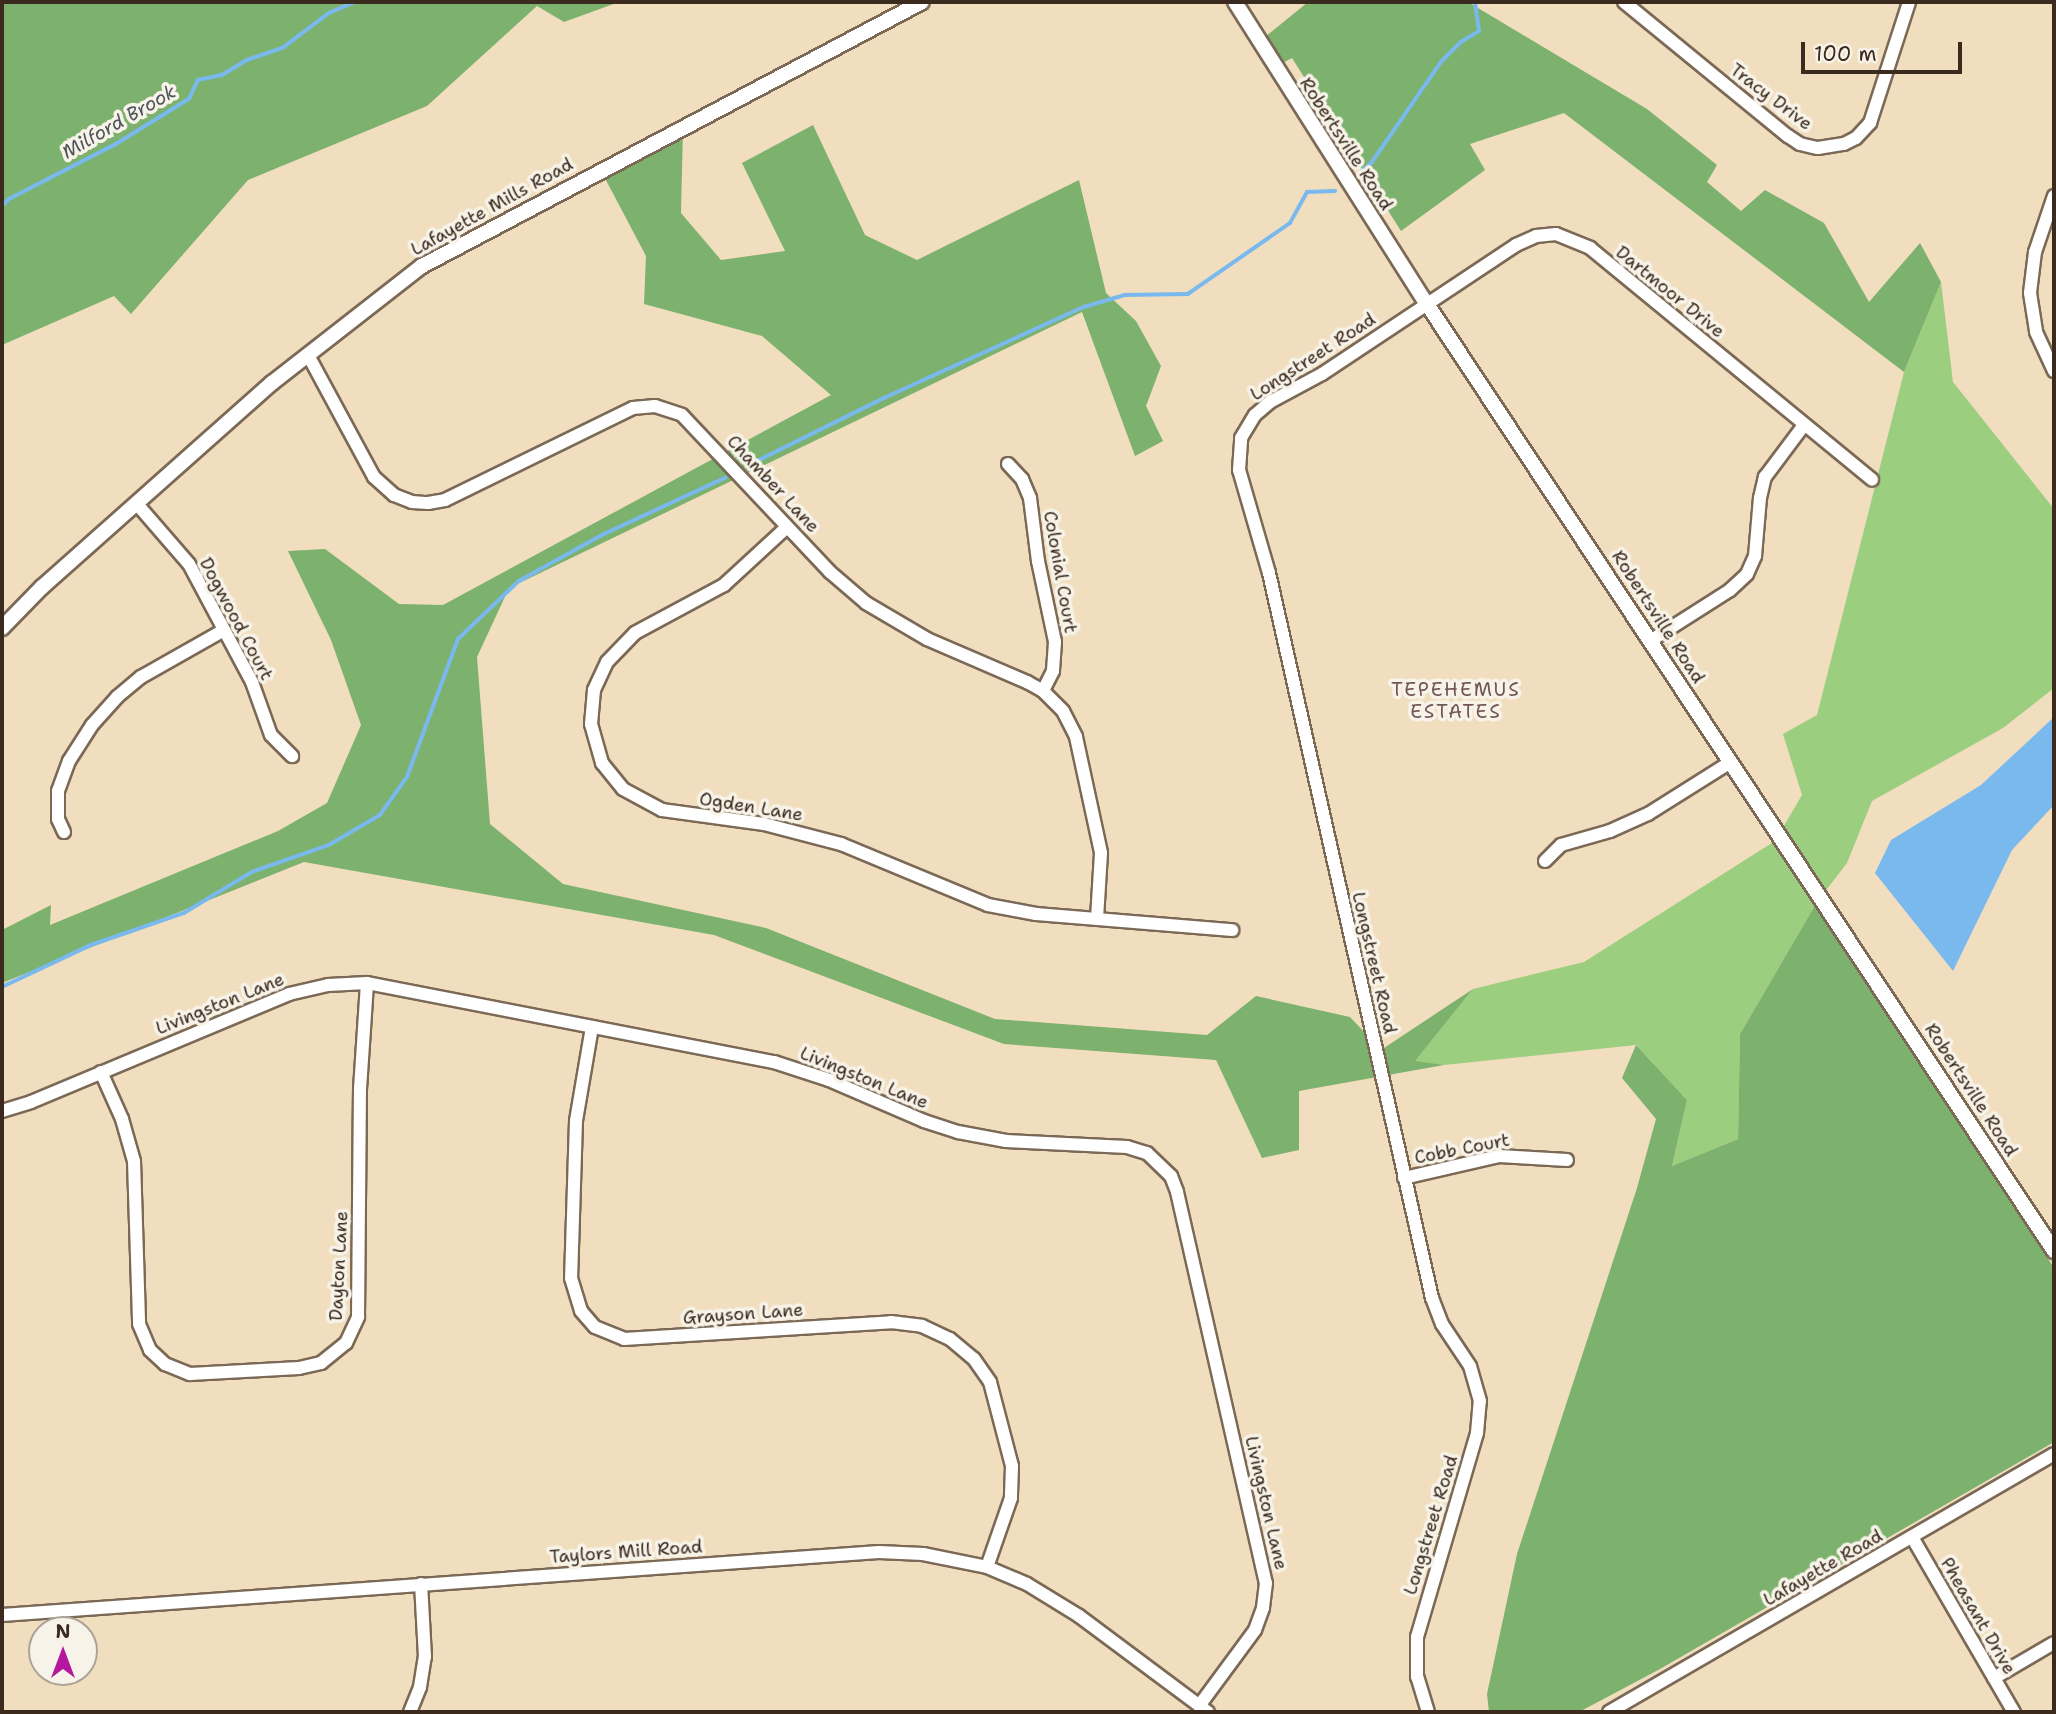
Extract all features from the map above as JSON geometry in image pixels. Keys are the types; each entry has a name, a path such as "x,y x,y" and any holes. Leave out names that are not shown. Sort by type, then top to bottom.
{"street":[{"name":"Lafayette Mills Road","path":"2,628 42,587 272,383 441,254 922,2"},
{"name":"Robertsville Road","path":"1235,2 1427,304 1729,763 1875,976 2054,1251"},
{"name":"Tracy Drive","path":"1625,2 1788,136 1800,144 1818,148 1844,145 1856,138 1870,122 1909,2"},
{"path":"2054,196 2035,252 2031,293 2039,343 2054,371"},
{"name":"Dartmoor Drive","path":"1427,304 1525,239 1548,234 1564,236 1590,248 1872,480"},
{"name":"Longstreet Road","path":"1427,304 1322,374 1260,410 1241,438 1238,458 1269,573 1432,1298 1442,1324 1470,1366 1480,1401 1477,1433 1417,1637 1417,1677 1428,1712"},
{"name":"Chamber Lane","path":"308,355 374,477 383,487 404,500 428,503 445,500 624,411 655,406 671,410 690,421 846,587 892,620 1043,691 1063,711 1076,737 1101,853 1097,919"},
{"path":"1650,641 1730,590 1747,574 1755,556 1760,498 1765,477 1804,425"},
{"name":"Colonial Court","path":"1007,464 1022,479 1030,498 1038,561 1055,642 1053,671 1043,691"},
{"name":"Dogwood Court","path":"137,504 189,564 251,682 271,735 292,757"},
{"name":"Ogden Lane","path":"787,527 724,585 635,633 607,662 594,690 591,724 596,749 611,776 634,798 662,810 801,831 841,844 988,905 1036,914 1231,930"},
{"path":"64,832 58,819 58,791 69,761 92,725 117,697 141,677 224,630"},
{"path":"1545,861 1561,845 1610,831 1648,814 1729,763"},
{"name":"Livingston Lane","path":"2,1111 31,1102 289,994 328,985 367,983 800,1069 958,1132 1006,1141 1136,1148 1155,1158 1166,1170 1177,1192 1266,1583 1264,1608 1255,1630 1204,1709"},
{"name":"Dayton Lane","path":"101,1072 122,1119 134,1161 139,1324 149,1350 165,1364 191,1374 299,1368 321,1363 346,1343 358,1317 360,1089 367,983"},
{"name":"Grayson Lane","path":"592,1027 577,1103 575,1135 571,1278 580,1311 595,1327 624,1339 891,1322 922,1326 950,1339 974,1359 990,1382 1012,1465 1011,1498 988,1567"},
{"name":"Cobb Court","path":"1404,1178 1499,1156 1567,1160"},
{"name":"Lafayette Road","path":"1609,1712 2054,1454"},
{"name":"Pheasant Drive","path":"1912,1537 2014,1712"},
{"name":"Taylors Mill Road","path":"2,1615 879,1552 923,1554 988,1567 1059,1602 1204,1709"},
{"path":"410,1712 420,1686 425,1657 421,1584"},
{"path":"1994,1678 2054,1643"}],"green space":[{"path":"2,2 619,2 564,22 537,6 427,106 248,180 131,314 114,296 2,345"},
{"path":"1308,2 1468,2 1647,109 1717,165 1707,182 1741,211 1765,190 1824,223 1869,302 1920,243 1941,282 1904,372 1564,113 1470,144 1485,170 1401,231 1292,58 1277,66 1260,41"},
{"path":"813,125 865,235 917,260 1079,180 1106,293 1136,321 1161,366 1146,406 1163,441 1135,456 1082,312 509,588 477,657 490,824 563,884 766,928 995,1019 1207,1035 1256,996 1350,1017 1381,1050 1473,989 1415,1061 1444,1065 1299,1091 1299,1150 1262,1158 1216,1060 1004,1044 714,935 304,862 2,983 2,930 51,905 50,925 278,831 327,803 361,725 331,640 288,551 325,549 399,604 443,605 831,395 762,336 644,304 646,256 599,167 683,128 681,213 721,260 785,251 742,163"},
{"path":"1941,282 1953,382 2054,509 2054,688 2003,728 1872,801 1847,863 1817,902 1740,1034 1738,1139 1672,1166 1687,1100 1636,1045 1444,1065 1414,1062 1473,989 1584,962 1775,841 1802,795 1783,734 1817,715 1904,372"},
{"path":"1817,902 2054,1268 2054,1442 1660,1669 1579,1712 1489,1712 1487,1694 1517,1554 1637,1188 1656,1119 1622,1078 1636,1045 1687,1100 1672,1166 1738,1139 1740,1034"}],"water":[{"path":"2054,717 2054,805 2012,850 1953,971 1875,873 1891,840 1981,785"}],"waterway":[{"name":"Milford Brook","path":"2,206 9,199 116,144 189,99 198,80 222,75 247,60 284,47 329,13 355,2"},
{"path":"1361,172 1372,162 1441,62 1461,42 1479,31 1475,2"},
{"path":"749,465 884,398 1084,307 1125,295 1188,294 1290,223 1307,192 1335,191"},
{"path":"2,987 91,945 184,913 252,872 329,845 380,815 407,777 458,639 519,581 602,535 725,478"}],"district":[{"name":"TEPEHEMUS ESTATES","path":"1456,701"}]}
